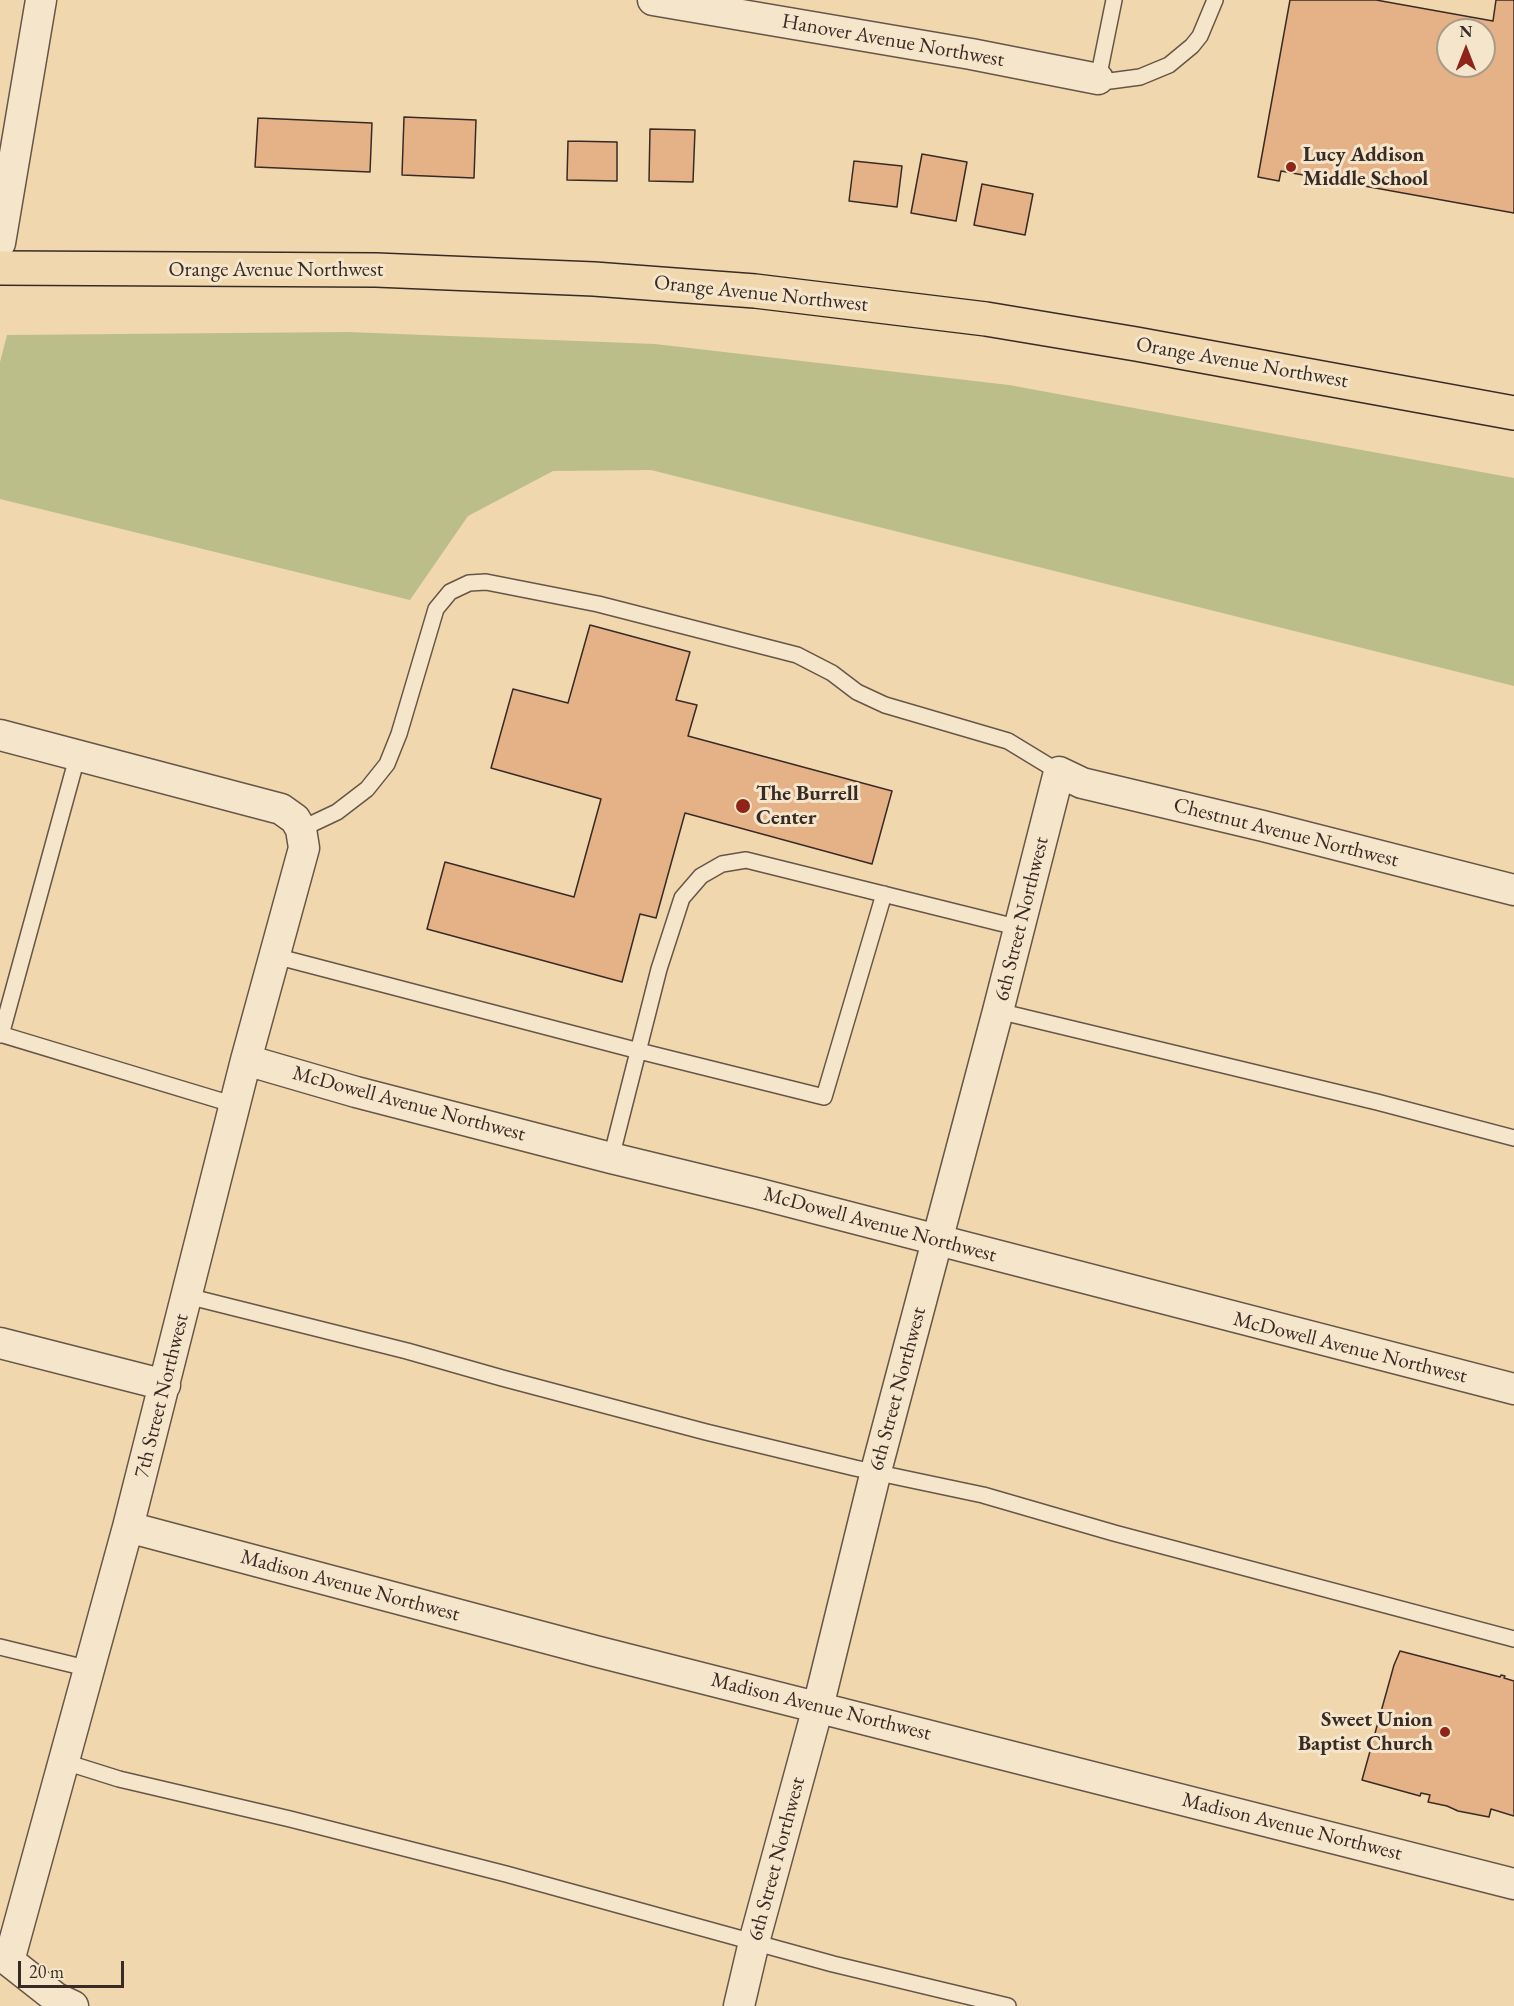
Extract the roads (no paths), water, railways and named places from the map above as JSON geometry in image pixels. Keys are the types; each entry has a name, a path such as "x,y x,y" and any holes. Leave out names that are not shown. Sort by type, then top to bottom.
{"main road":[{"name":"Orange Avenue Northwest","path":"0,268 376,270 594,279 755,291 998,321 1514,413"}],"street":[{"path":"0,243 41,0"},
{"name":"Hanover Avenue Northwest","path":"653,0 971,54 1098,79"},
{"path":"0,735 281,809 295,819 301,829"},
{"name":"Chestnut Avenue Northwest","path":"1059,772 1082,783 1514,890"},
{"name":"6th Street Northwest","path":"739,2006 1059,772"},
{"name":"7th Street Northwest","path":"5,1958 65,1762 128,1527 246,1060 304,848 301,829"},
{"name":"McDowell Avenue Northwest","path":"246,1060 356,1092 1514,1389"},
{"path":"0,1343 165,1385"},
{"name":"Madison Avenue Northwest","path":"128,1527 595,1650 1514,1884"},
{"path":"5,1958 56,1998 73,2006"}],"lane":[{"path":"1114,0 1098,79 1110,81 1140,77 1169,65 1192,46 1200,36 1215,0"},
{"path":"301,829 337,812 367,789 387,764 399,734 436,609 450,592 469,583 486,582 598,604 797,655 832,673 857,692 885,705 1008,741 1059,772"},
{"path":"78,754 1,1035 235,1105"},
{"path":"611,1158 659,969 682,898 701,876 722,864 746,860 1020,928"},
{"path":"274,956 639,1052 824,1097 884,894"},
{"path":"998,1011 1377,1102 1514,1138"},
{"path":"187,1296 407,1351 706,1432 855,1468 983,1495 1114,1533 1514,1639"},
{"path":"0,1647 90,1669"},
{"path":"65,1762 119,1779 302,1822 506,1874 832,1964 1008,2006"}],"place":[{"name":"Lucy Addison Middle School","path":"1291,167"},
{"name":"The Burrell Center","path":"743,806"},
{"name":"Sweet Union Baptist Church","path":"1445,1732"}]}
